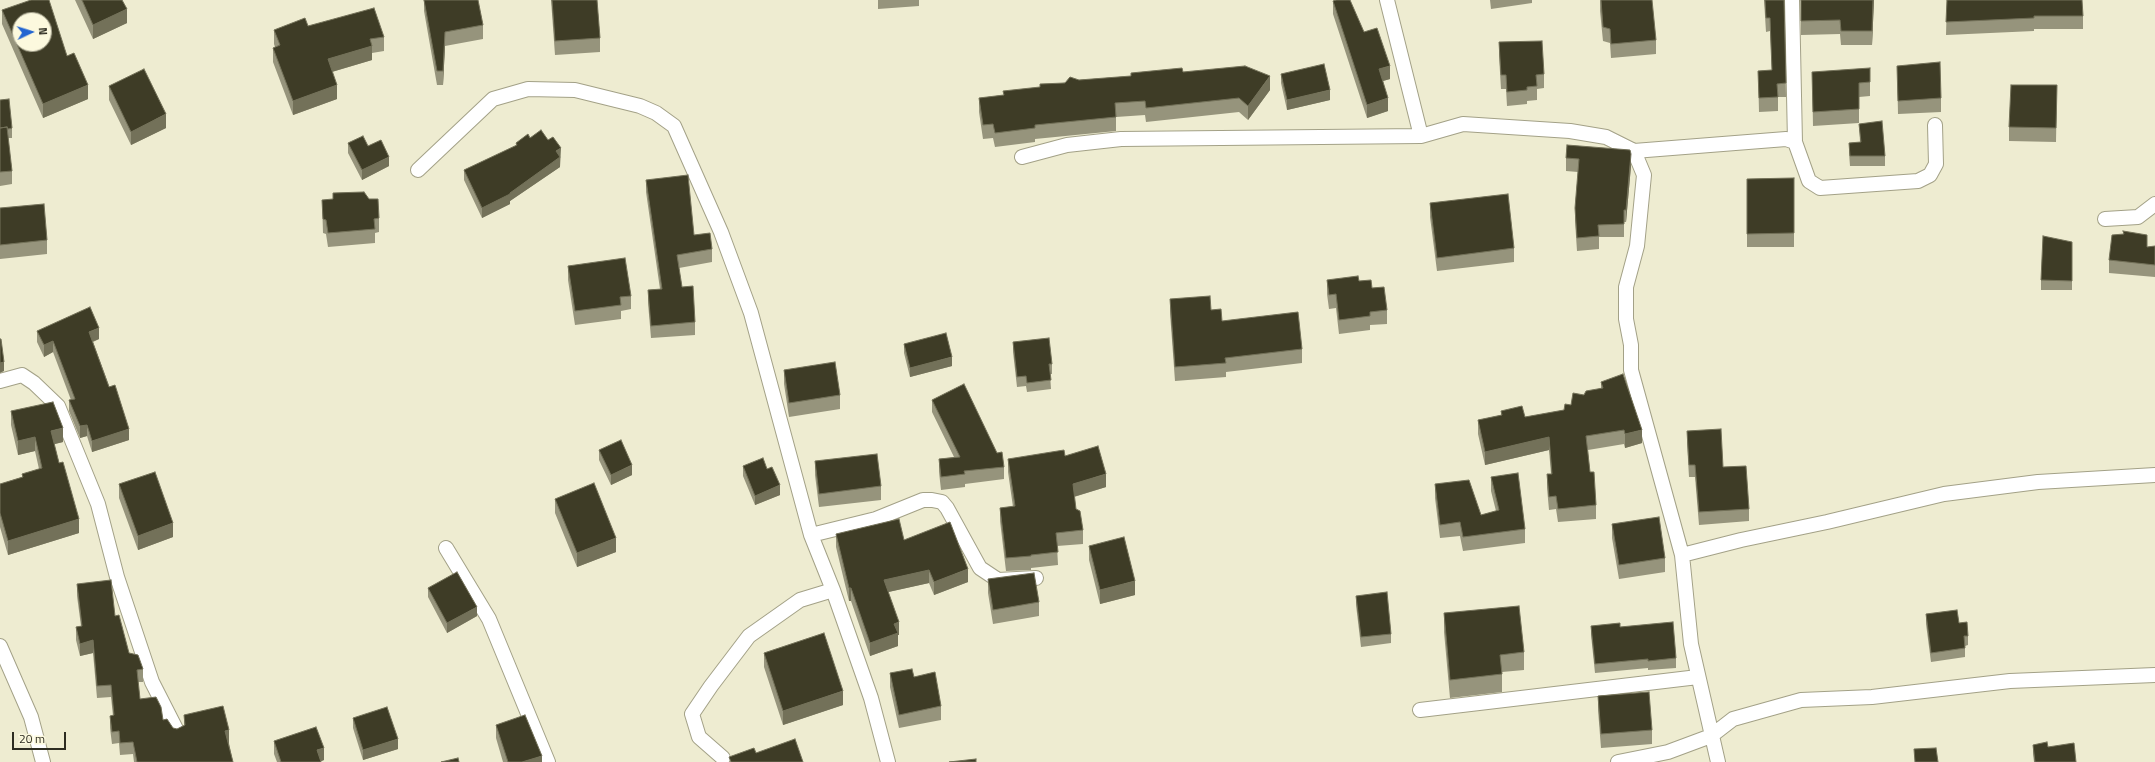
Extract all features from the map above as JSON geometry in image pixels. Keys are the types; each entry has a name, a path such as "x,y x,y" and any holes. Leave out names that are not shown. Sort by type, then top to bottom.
{"street":[{"path":"1387,0 1421,136"},
{"path":"1792,0 1795,142 1809,180 1820,188 1918,181 1930,175 1936,164 1935,125"},
{"path":"418,170 494,99 528,88 574,90 640,106 656,113 674,126 721,232 751,313 810,535 833,590 871,698 888,762"},
{"path":"1022,157 1067,145 1121,139 1421,136 1463,124 1562,131 1606,137 1634,151 1772,139 1786,139 1795,142"},
{"path":"1634,151 1644,175 1637,246 1626,287 1626,319 1631,345 1631,370 1682,555 1691,644 1718,762"},
{"path":"2105,219 2138,217 2155,204"},
{"path":"0,382 22,375 34,383 58,406 98,504 116,577 152,682 178,733"},
{"path":"1682,555 1741,540 1827,522 1944,494 2038,482 2155,475"},
{"path":"810,535 876,519 923,500 932,500 942,502 948,508 980,568 998,580 1036,578"},
{"path":"446,548 489,619 548,762"},
{"path":"723,758 699,736 692,714 748,636 800,600 833,590"},
{"path":"0,646 31,717 43,762"},
{"path":"1618,762 1668,752 1711,736 1733,720 1801,700 1872,697 2010,681 2155,675"},
{"path":"1420,710 1698,677"}],"building":[{"path":"31,0 49,0 67,56 74,53 88,85 43,104 20,52 52,52 52,12 12,12 12,33 2,10"},
{"path":"82,0 122,0 127,9 93,25"},
{"path":"424,0 478,0 483,25 445,32 443,71 437,71"},
{"path":"552,0 597,0 600,38 555,41"},
{"path":"1350,0 1364,32 1377,28 1390,66 1379,69 1388,98 1367,105 1333,1"},
{"path":"1601,0 1652,0 1656,40 1611,44 1610,29 1603,27"},
{"path":"1765,0 1784,0 1786,83 1777,84 1778,97 1759,98 1758,71 1772,70 1770,18 1766,18"},
{"path":"1801,0 1873,0 1872,31 1841,31 1840,20 1801,21"},
{"path":"1947,0 2082,0 2083,16 2034,16 2034,18 1946,22"},
{"path":"374,8 384,37 370,39 372,46 328,59 337,85 293,101 273,48 280,45 274,30 305,18 308,26"},
{"path":"1542,41 1544,74 1536,75 1537,86 1527,87 1527,90 1507,92 1506,75 1501,75 1499,42"},
{"path":"1940,62 1941,98 1898,101 1897,66"},
{"path":"1324,64 1330,90 1287,100 1281,74"},
{"path":"1245,66 1270,76 1248,106 1239,98 1146,108 1145,101 1115,103 1116,117 1035,125 1035,128 995,133 993,124 983,125 979,98 1004,95 1003,91 1040,87 1040,84 1065,83 1070,77 1079,80 1131,76 1131,73 1182,68 1183,72"},
{"path":"1870,68 1870,82 1859,83 1859,109 1813,112 1812,72"},
{"path":"144,69 166,114 131,132 109,86"},
{"path":"2011,85 2057,85 2056,128 2009,127"},
{"path":"9,99 12,128 0,128 0,100"},
{"path":"1882,121 1885,156 1850,156 1849,143 1861,142 1859,124"},
{"path":"7,127 12,171 0,172 0,128"},
{"path":"541,130 548,140 553,137 561,148 556,151 560,157 510,194 482,208 464,170 517,145 516,143 528,134 530,138"},
{"path":"363,136 368,146 381,140 389,157 362,170 348,143"},
{"path":"1567,145 1630,150 1631,154 1626,210 1624,210 1624,224 1598,225 1599,236 1577,238 1575,208 1579,159 1566,158"},
{"path":"688,175 694,235 710,233 712,249 677,255 682,287 693,286 695,322 651,326 648,290 662,289 646,180"},
{"path":"1794,178 1794,233 1747,234 1747,179"},
{"path":"364,192 369,199 378,199 379,218 374,219 375,229 328,233 326,220 323,219 322,200 333,199 333,193"},
{"path":"1508,194 1514,248 1437,258 1430,203"},
{"path":"44,204 47,240 0,245 0,208"},
{"path":"2123,231 2147,235 2147,247 2155,246 2155,265 2109,260 2112,235 2124,234"},
{"path":"2043,236 2072,242 2072,281 2041,280"},
{"path":"625,258 631,296 620,297 621,305 575,311 568,266"},
{"path":"1358,276 1359,281 1371,280 1372,288 1384,287 1387,310 1370,312 1370,316 1339,320 1336,294 1329,295 1327,280"},
{"path":"1210,296 1211,310 1221,309 1222,321 1298,312 1302,349 1225,358 1226,363 1175,367 1170,299"},
{"path":"90,307 99,328 89,332 109,387 115,385 129,429 92,441 87,425 80,426 69,400 75,399 53,341 44,345 37,331"},
{"path":"946,333 952,357 910,368 904,344"},
{"path":"1049,338 1052,364 1049,364 1051,380 1027,383 1026,376 1017,377 1013,342"},
{"path":"0,339 4,362 0,363"},
{"path":"835,362 840,395 789,403 784,370"},
{"path":"1623,374 1642,430 1625,434 1624,430 1586,436 1590,472 1594,472 1596,505 1558,509 1556,496 1549,497 1547,474 1552,474 1549,437 1485,452 1478,420 1502,415 1501,411 1522,406 1525,417 1564,410 1565,404 1571,405 1573,393 1584,395 1586,391 1603,388 1601,382"},
{"path":"964,384 997,453 1002,452 1004,467 964,471 965,474 941,477 939,459 960,457 932,400"},
{"path":"53,402 63,428 51,431 59,463 63,462 79,519 8,541 0,513 0,484 23,477 22,474 42,468 35,437 18,441 11,411"},
{"path":"1721,429 1723,467 1746,466 1749,509 1699,512 1695,465 1689,465 1687,431"},
{"path":"621,440 632,465 611,475 599,450"},
{"path":"1098,446 1106,474 1073,484 1076,509 1080,511 1083,530 1056,533 1058,552 1006,558 1000,508 1015,506 1008,459 1064,450 1065,456"},
{"path":"877,454 881,486 819,494 815,461"},
{"path":"763,458 767,469 772,467 780,485 755,496 743,466"},
{"path":"155,472 173,523 138,536 119,484"},
{"path":"1518,473 1525,529 1463,537 1460,522 1440,525 1435,484 1469,480 1481,515 1499,510 1491,477"},
{"path":"594,483 616,538 577,553 555,499"},
{"path":"1659,517 1665,558 1619,565 1612,524"},
{"path":"899,519 904,540 950,522 968,569 934,582 929,570 884,580 899,622 894,624 898,633 870,643 851,588 849,588 836,534"},
{"path":"1124,537 1135,581 1100,590 1089,546"},
{"path":"457,572 477,607 447,623 428,588"},
{"path":"1034,573 1039,602 993,610 988,579"},
{"path":"111,580 115,616 119,615 129,653 138,655 143,669 137,670 140,699 156,697 161,707 163,720 167,719 173,728 177,729 185,725 184,715 223,706 229,730 225,731 233,762 137,762 133,742 120,743 119,731 112,732 110,716 114,715 111,685 97,686 93,640 80,644 76,627 82,626 77,584"},
{"path":"1387,592 1391,634 1361,637 1356,596"},
{"path":"1519,606 1524,652 1500,655 1502,674 1450,680 1444,613"},
{"path":"1957,610 1959,623 1967,622 1968,636 1964,636 1965,648 1931,653 1926,614"},
{"path":"1673,622 1676,658 1595,664 1591,626 1620,623 1620,627"},
{"path":"824,633 843,691 783,711 764,653"},
{"path":"912,669 914,677 935,672 941,706 899,715 890,673"},
{"path":"1649,692 1652,730 1601,734 1598,696"},
{"path":"387,707 398,739 363,750 353,718"},
{"path":"525,715 542,756 522,762 508,762 496,725"},
{"path":"316,727 324,748 317,750 321,762 281,762 274,741"},
{"path":"795,739 803,762 731,762 729,757 754,748 756,753"},
{"path":"2047,742 2048,747 2074,743 2076,762 2035,762 2033,745"},
{"path":"1936,748 1938,762 1915,762 1914,749"},
{"path":"458,758 459,762 441,762"},
{"path":"976,759 976,762 949,762"}]}
